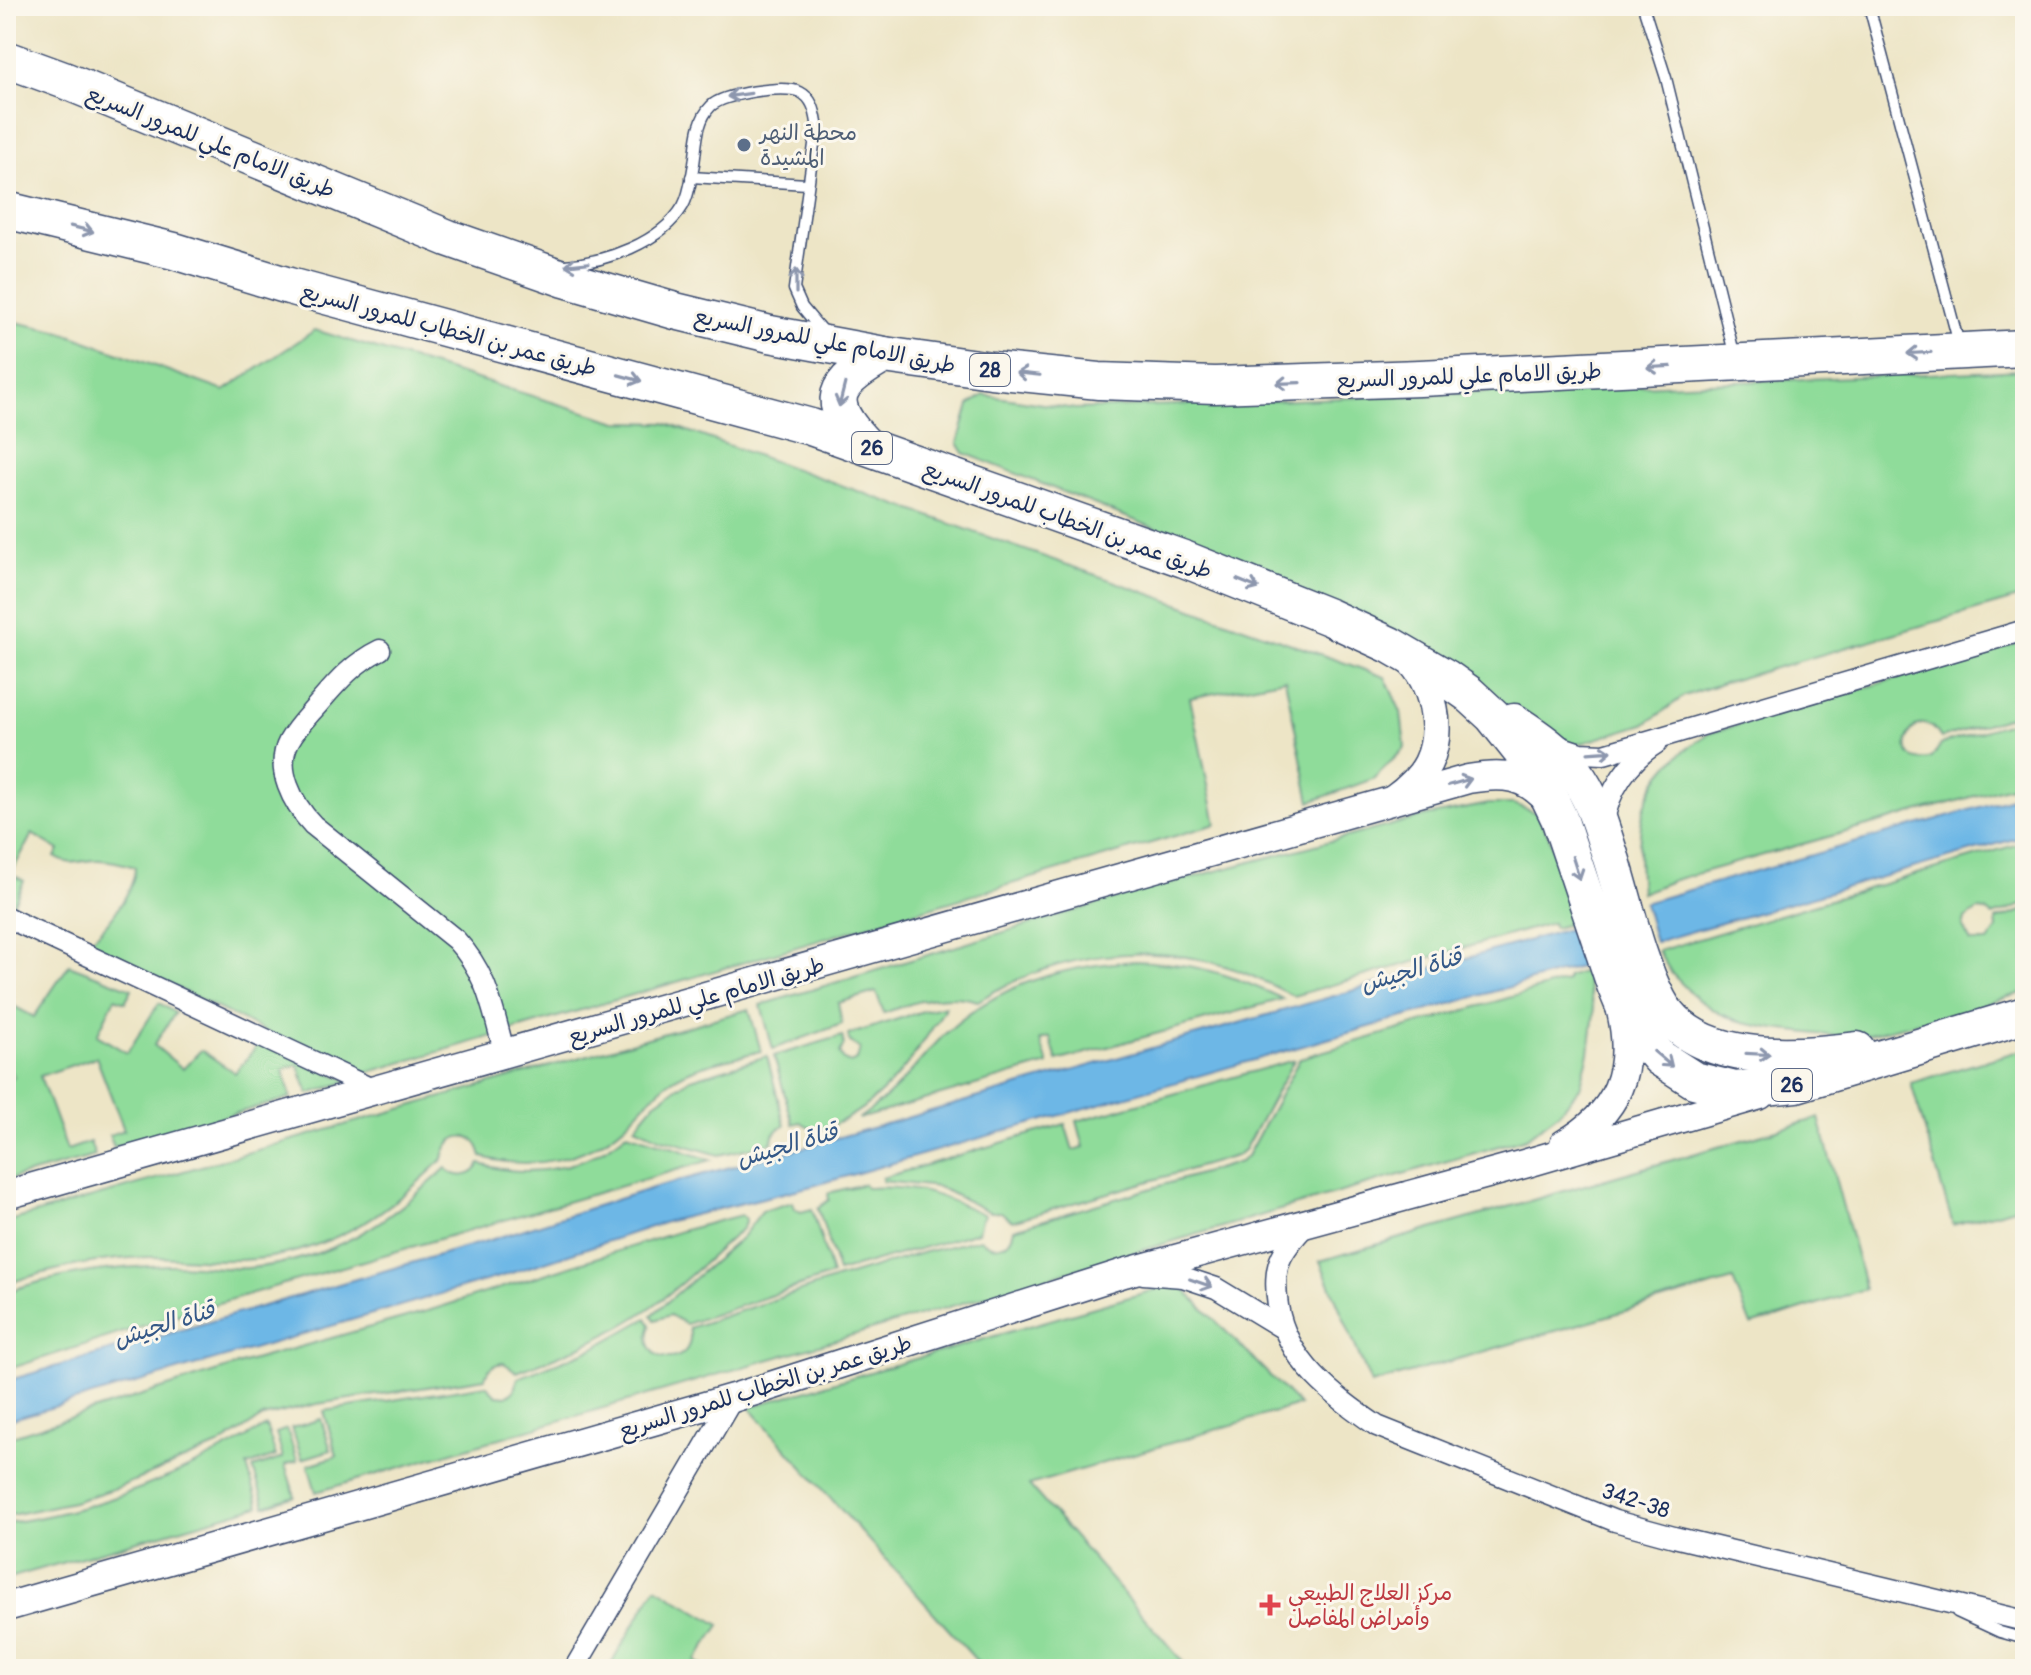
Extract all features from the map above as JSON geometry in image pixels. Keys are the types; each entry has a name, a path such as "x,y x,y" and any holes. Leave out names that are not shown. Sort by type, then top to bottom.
{"highway":[{"name":"طريق الامام علي للمرور السريع","path":"6,59 520,264 675,311 770,334 874,353 1099,381 1215,385 2025,348"},
{"name":"طريق عمر بن الخطاب للمرور السريع","path":"6,210 174,251 304,290 811,427 1184,559 1390,645 1445,677 1493,716 1517,743 1548,791 1589,910 1622,972 1632,1026 1645,1043 1676,1070 1694,1080 1735,1090 1796,1084 2025,1015"},
{"path":"866,446 842,417 838,402 843,384 874,353"},
{"path":"1445,677 1531,733 1562,758 1580,780 1595,811 1624,898 1622,972 1699,1039 1738,1052 1793,1055 1899,1044 1989,1026"}],"main road":[{"name":"طريق الامام علي للمرور السريع","path":"1386,805 1406,792 1428,764 1434,728 1428,689 1409,660 1390,645"},
{"name":"طريق الامام علي للمرور السريع","path":"6,1195 1386,805 1468,779 1507,776 1525,781 1538,789 1560,822"},
{"name":"طريق عمر بن الخطاب للمرور السريع","path":"1524,1164 1592,1125 1614,1098 1626,1066 1622,972"},
{"name":"طريق عمر بن الخطاب للمرور السريع","path":"6,1607 733,1398 1124,1273 1524,1164 1796,1084"}],"street":[{"path":"1531,733 1580,753 1604,754 2025,630"},
{"path":"380,650 363,658 341,677 288,743 284,758 290,791 299,810 313,825 456,940 474,960 485,979 505,1054"},
{"path":"1604,837 1606,808 1612,792 1637,759 1671,735"},
{"path":"6,917 374,1090"},
{"path":"1282,1328 1274,1279 1291,1241 1309,1221"},
{"path":"1124,1273 1183,1277 1205,1284 1246,1304 1282,1328"},
{"name":"342-38","path":"1282,1328 1306,1369 1342,1402 1377,1426 1615,1521 2025,1621"},
{"path":"574,1669 733,1398"}],"lane":[{"path":"1643,6 1666,78 1736,363"},
{"path":"1869,6 1961,351"},
{"path":"520,264 587,264 633,248 668,223 683,207 700,123 710,107 725,97 787,88 800,92 810,100 817,123 794,289 816,326 835,340 874,353"},
{"path":"691,177 807,184"},
{"path":"1936,1600 1983,1625 2025,1639"}],"green space":[{"path":"6,320 61,332 224,391 315,330 618,422 665,423 1385,677 1401,712 1405,748 1373,779 1310,802 1285,679 1190,698 1216,824 356,1076 85,943 118,910 130,887 135,867 105,860 65,862 55,857 59,850 32,834 11,874 24,881 11,909 6,907"},
{"path":"2025,370 2025,596 1723,683 1684,696 1647,723 1573,746 1187,541 964,453 958,443 969,405 984,395 1075,409"},
{"path":"2025,641 2025,712 1941,738 1931,726 1922,724 1908,736 1906,746 1909,754 1917,759 1932,758 1941,744 2025,718 2025,782 1674,880 1641,893 1639,842 1647,800 1669,765 1710,733"},
{"path":"1489,804 1513,804 1537,813 1550,838 1573,923 1554,928 1552,923 1293,996 1239,971 1199,959 1134,954 1101,956 1037,972 978,1001 942,997 884,1013 876,992 838,1003 842,1024 773,1049 761,1005 1144,890 1426,816"},
{"path":"2025,842 2025,904 1993,916 1978,910 1965,919 1963,927 1971,942 1988,942 1997,929 1996,920 2025,910 2025,992 1949,1015 1852,1038 1743,1023 1697,999 1672,974 1658,951"},
{"path":"1135,961 1211,971 1283,999 1057,1061 1050,1037 1040,1040 1048,1064 858,1119 892,1092 947,1032 989,1001 1011,989 1058,973"},
{"path":"69,965 132,989 125,1002 115,998 97,1035 127,1053 159,1003 175,1013 154,1045 183,1069 201,1050 235,1073 260,1042 349,1081 309,1094 298,1065 283,1069 291,1098 114,1147 109,1135 124,1130 96,1057 40,1076 67,1150 90,1142 95,1156 6,1180 6,1082 14,1076 6,1065 6,1002 34,1017"},
{"path":"1585,971 1594,1012 1589,1053 1580,1088 1558,1114 1526,1138 316,1492 308,1465 337,1456 324,1411 486,1385 496,1395 506,1396 513,1392 518,1378 592,1349 647,1318 651,1325 648,1339 652,1349 668,1358 677,1357 690,1342 689,1328 925,1252 980,1239 1001,1246 1006,1244 1014,1229 1240,1162 1247,1156 1300,1058 1567,981 1567,977"},
{"path":"946,1006 892,1082 857,1112 815,1131 801,1122 793,1124 774,1056 842,1036 844,1044 840,1054 850,1063 857,1060 860,1049 850,1042 848,1035"},
{"path":"749,1009 761,1051 713,1063 679,1076 657,1092 610,1137 576,1154 539,1162 501,1161 482,1157 479,1148 469,1138 456,1138 450,1143 443,1159 385,1209 344,1233 297,1251 240,1260 149,1257 94,1262 6,1284 6,1222"},
{"path":"2025,1049 2025,1205 1953,1225 1911,1083"},
{"path":"767,1056 785,1126 775,1132 772,1143 719,1155 659,1138 635,1127 655,1103 688,1080"},
{"path":"1294,1060 1244,1150 1236,1156 1012,1221 1001,1212 990,1212 938,1187 882,1181 882,1178 1065,1124 1073,1150 1084,1147 1077,1121"},
{"path":"1819,1118 1865,1289 1751,1325 1733,1280 1371,1384 1320,1261"},
{"path":"627,1133 711,1160 177,1315 6,1370 6,1292 46,1280 107,1270 169,1265 248,1268 306,1257 332,1248 380,1222 446,1168 464,1175 473,1172 480,1164 519,1171 558,1168 594,1155"},
{"path":"864,1184 866,1188 900,1188 928,1193 985,1215 978,1232 838,1272 818,1208 829,1200 828,1193"},
{"path":"793,1202 795,1209 801,1212 812,1209 832,1275 686,1324 670,1315 655,1320 652,1315 742,1237 762,1211"},
{"path":"741,1215 746,1219 743,1228 662,1299 618,1328 568,1352 517,1372 500,1363 490,1369 485,1378 317,1404 263,1417 218,1446 119,1487 73,1502 6,1516 6,1438 250,1361 431,1310"},
{"path":"1178,1283 1299,1405 1029,1485 1189,1669 984,1669 749,1407"},
{"path":"321,1419 331,1450 302,1459 292,1428"},
{"path":"266,1426 276,1456 247,1466 259,1506 6,1579 6,1523 74,1510 141,1488 205,1460"},
{"path":"287,1429 297,1461 285,1465 295,1496 265,1506 253,1468 283,1458 276,1433"},
{"path":"656,1587 720,1625 695,1661 705,1669 615,1669 610,1666"}],"water":[{"path":"2025,794 2025,836 1655,942 1644,903"},
{"path":"1579,926 1590,964 816,1185 669,1221 502,1276 6,1421 6,1381 490,1240 656,1187"}],"place":[{"name":"محطة النهر المشيدة","path":"744,145"},
{"name":"مركز العلاج الطبيعي وأمراض المفاصل","path":"1270,1605"}],"water label":[{"name":"قناة الجيش","path":"1411,970"},
{"name":"قناة الجيش","path":"787,1145"},
{"name":"قناة الجيش","path":"164,1324"}]}
